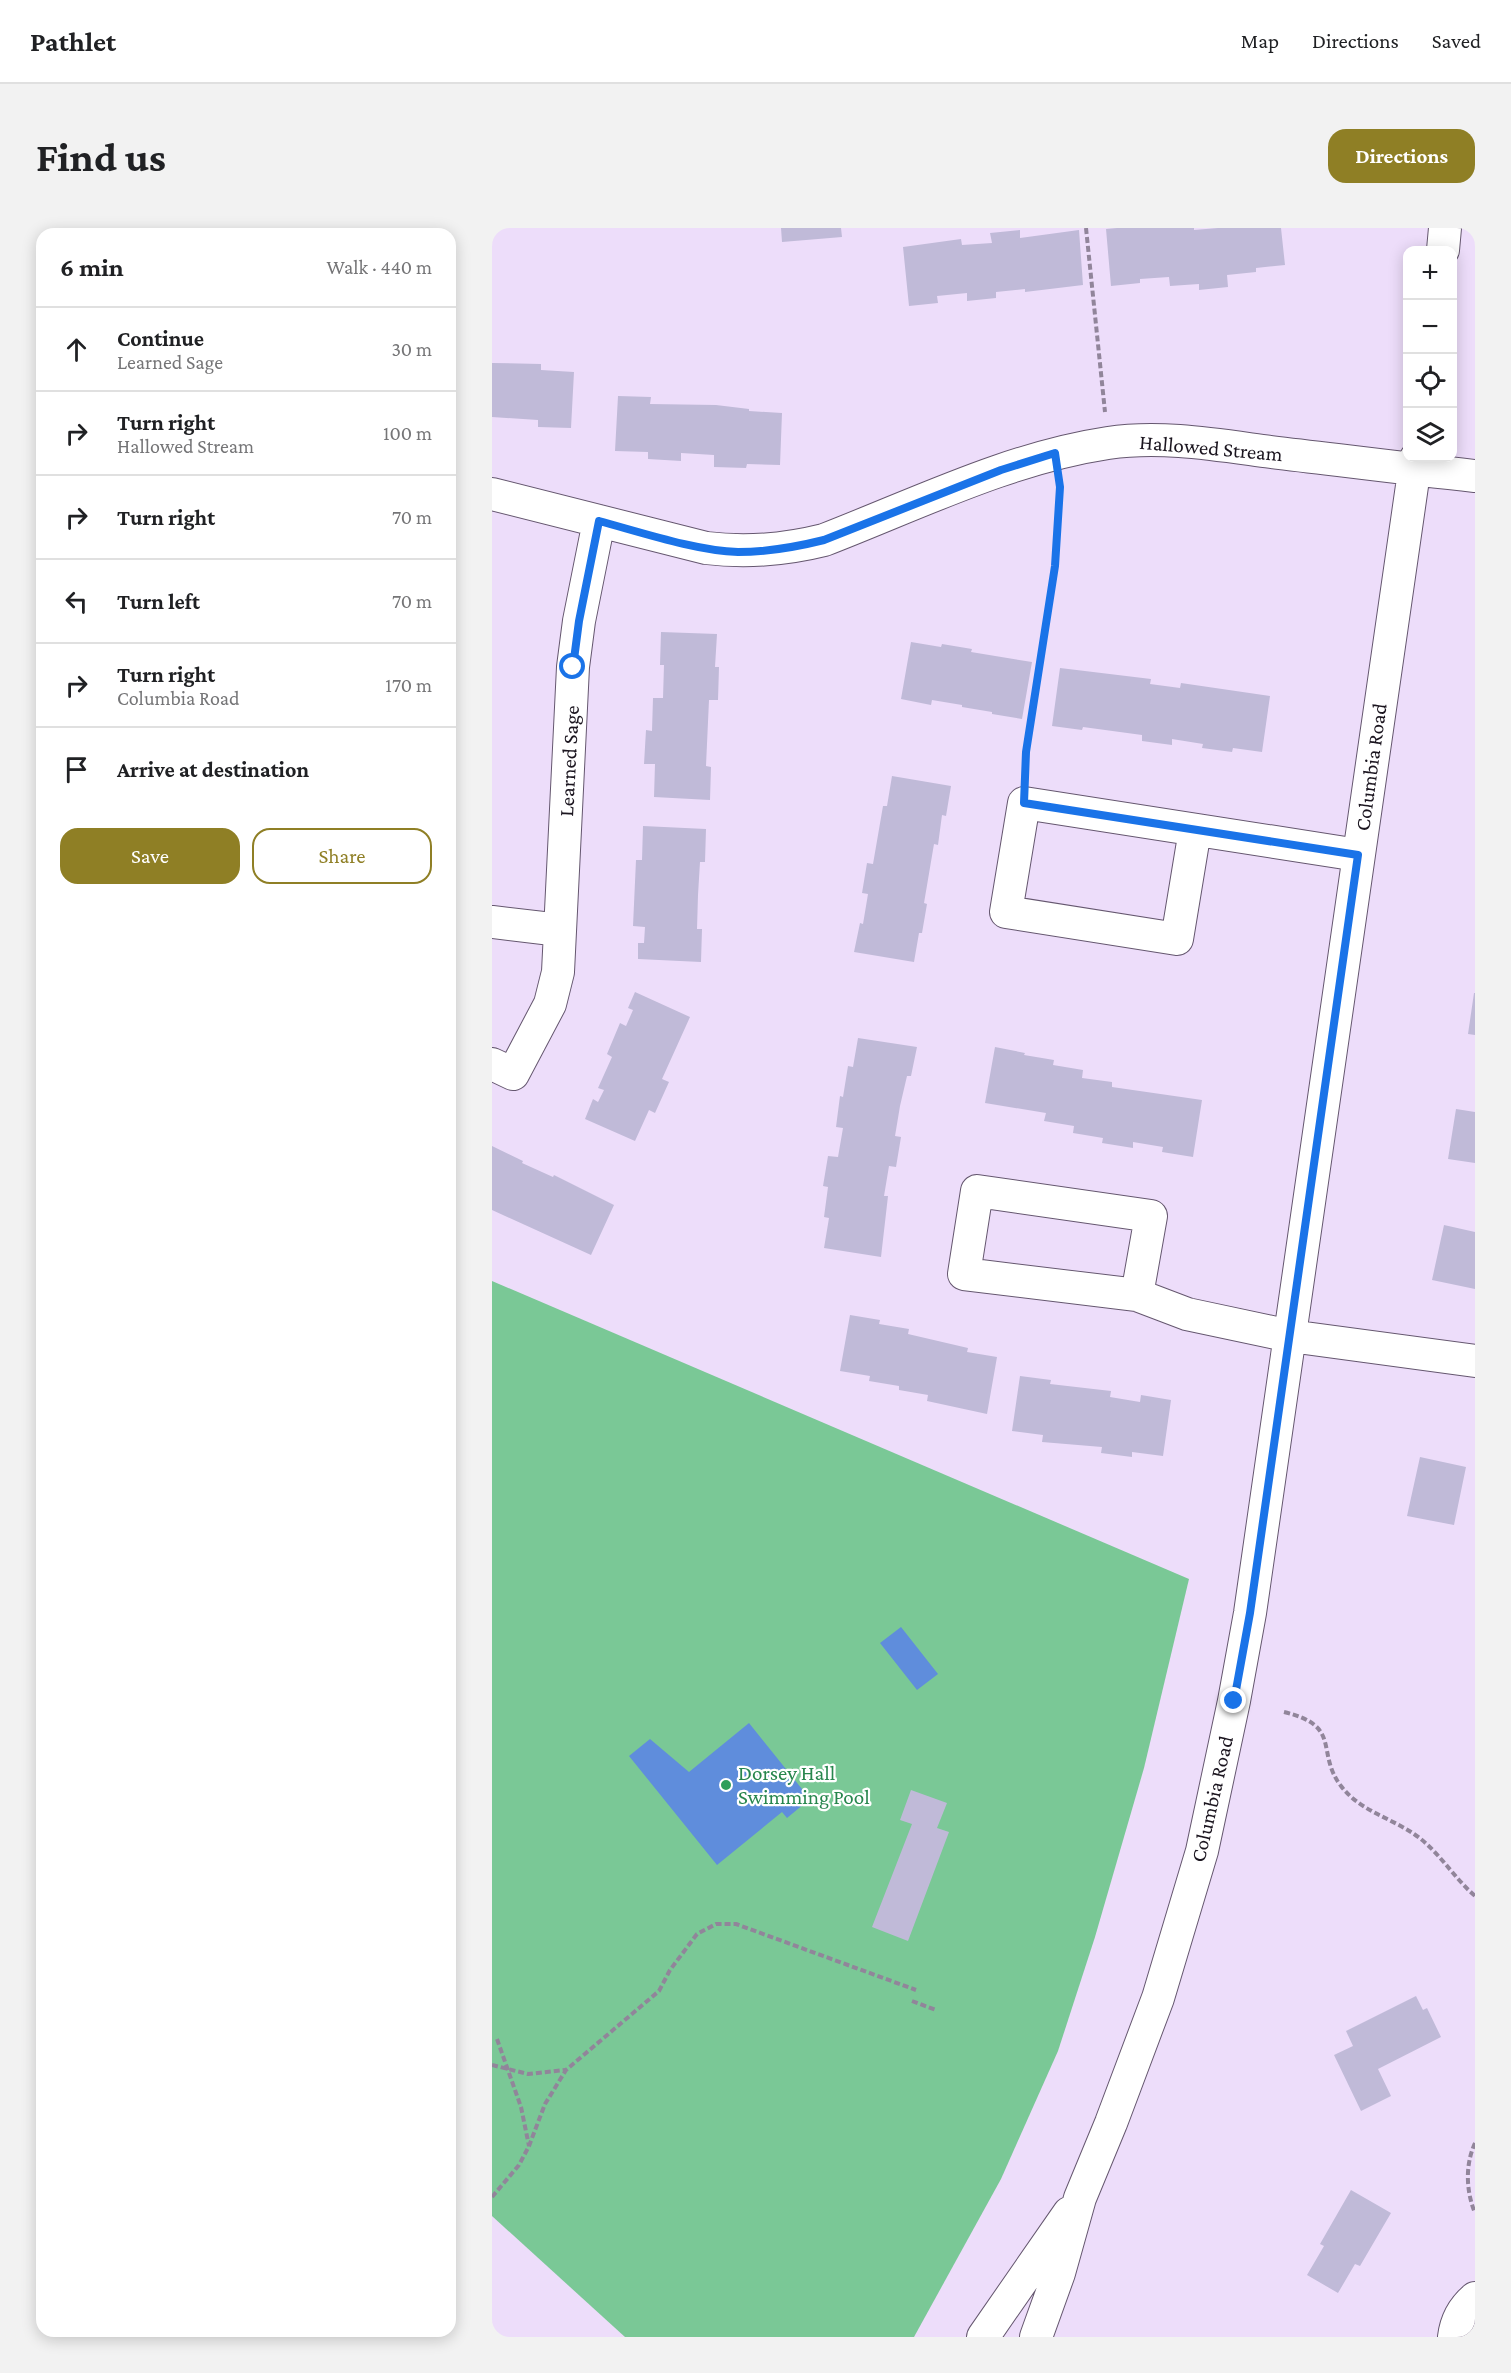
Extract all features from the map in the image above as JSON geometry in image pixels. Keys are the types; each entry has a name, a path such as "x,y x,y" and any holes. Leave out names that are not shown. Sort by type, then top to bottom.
{"street":[{"path":"1443,246 1445,228"},
{"name":"Hallowed Stream","path":"492,494 736,552 796,547 824,540 1001,470 1055,453 1110,443 1196,442 1415,464 1475,476"},
{"name":"Columbia Road","path":"1036,2337 1059,2273 1080,2198 1158,1998 1202,1851 1250,1613 1415,464"},
{"name":"Learned Sage","path":"492,1064 513,1074 550,1004 558,972 573,667 579,621 599,521"},
{"path":"1195,830 1178,939 1006,912 1024,803 1358,855"},
{"path":"492,922 560,930"},
{"path":"1137,1295 1152,1216 977,1191 964,1274 1137,1295 1187,1314 1290,1336 1475,1361"},
{"name":"Columbia Road","path":"983,2337 1080,2198"},
{"path":"1454,2337 1455,2324 1466,2306 1475,2298"}],"path":[{"path":"1086,228 1110,443"},
{"path":"1024,803 1026,752 1055,566 1060,487 1055,453"},
{"path":"1284,1712 1303,1716 1316,1726 1326,1741 1330,1764 1340,1786 1362,1807 1415,1834 1475,1896"},
{"path":"492,2197 519,2165 545,2104 566,2070 659,1991 670,1970 697,1934 716,1924 736,1924 916,1990"},
{"path":"912,2001 936,2010"},
{"path":"497,2039 521,2107 529,2146"},
{"path":"492,2065 528,2074 566,2070"},
{"path":"1475,2143 1467,2177 1475,2213"}],"green space":[{"path":"492,1281 1189,1579 1144,1768 1095,1937 1058,2051 1001,2179 914,2337 625,2337 492,2216"}],"water":[{"path":"901,1627 938,1674 917,1690 880,1643"},
{"name":"Dorsey Hall Swimming Pool","path":"749,1723 810,1799 787,1818 782,1812 717,1865 629,1756 650,1739 689,1772"}],"building":[{"path":"781,228 841,228 842,237 782,242"},
{"path":"1194,228 1194,230 1281,228 1285,265 1256,268 1256,272 1227,275 1228,287 1199,290 1199,284 1170,286 1169,277 1140,279 1140,283 1111,286 1106,229"},
{"path":"1020,230 1020,238 1079,230 1083,285 1025,292 1025,289 996,292 996,298 967,301 967,293 937,296 938,303 909,306 903,247 961,239 962,245 992,243 990,233"},
{"path":"492,363 541,364 541,370 574,372 571,428 538,427 538,420 492,417"},
{"path":"618,396 651,397 650,404 716,405 749,409 749,411 782,413 780,465 747,464 746,468 714,467 714,455 681,453 681,461 648,459 648,452 615,451"},
{"path":"661,632 717,634 715,667 719,667 718,700 709,700 706,766 711,767 710,800 654,797 655,764 644,764 646,730 652,731 653,698 663,698 664,665 660,665"},
{"path":"911,642 941,647 942,644 972,649 971,652 1032,662 1022,719 932,700 931,705 901,699"},
{"path":"1060,668 1151,679 1150,684 1180,688 1181,683 1270,696 1262,752 1233,748 1232,752 1202,748 1203,744 1172,739 1172,745 1142,741 1142,735 1083,727 1082,730 1052,726"},
{"path":"892,776 951,786 946,816 942,815 938,845 934,844 924,903 927,904 914,962 854,952 860,923 863,924 868,894 862,893 867,863 873,864 883,806 887,806"},
{"path":"643,826 706,829 705,862 700,862 698,895 697,929 702,929 701,962 638,959 638,943 644,943 645,927 633,926 636,860 642,860"},
{"path":"635,992 690,1017 662,1079 669,1082 655,1113 649,1110 635,1141 585,1119 593,1099 598,1102 604,1090 598,1088 612,1057 607,1054 620,1023 626,1026 633,1010 628,1008"},
{"path":"1475,993 1475,1035 1468,1034"},
{"path":"858,1038 917,1047 911,1076 907,1076 900,1106 895,1136 901,1137 896,1167 889,1166 884,1196 888,1196 881,1257 824,1248 829,1218 824,1217 828,1187 823,1186 828,1156 838,1157 843,1128 836,1127 840,1096 843,1097 848,1066 853,1067"},
{"path":"995,1047 1054,1060 1053,1065 1083,1070 1082,1078 1112,1082 1112,1087 1202,1100 1193,1157 1162,1152 1163,1147 1133,1142 1133,1148 1102,1143 1103,1138 1073,1133 1074,1126 1044,1121 1046,1113 985,1103"},
{"path":"1456,1109 1475,1112 1475,1163 1448,1159"},
{"path":"492,1146 523,1161 522,1163 553,1177 554,1175 614,1205 591,1255 492,1210"},
{"path":"1444,1225 1475,1232 1475,1289 1432,1280"},
{"path":"850,1315 880,1320 879,1324 909,1329 908,1334 968,1348 967,1352 997,1357 987,1414 927,1401 928,1395 899,1390 899,1386 869,1381 870,1376 840,1371"},
{"path":"1020,1376 1051,1380 1050,1384 1111,1391 1110,1397 1140,1402 1141,1395 1171,1400 1163,1456 1132,1452 1132,1457 1101,1453 1102,1447 1042,1442 1043,1435 1012,1431"},
{"path":"1420,1457 1466,1467 1454,1525 1407,1516"},
{"path":"911,1790 947,1803 937,1828 949,1832 908,1941 872,1927 912,1824 900,1820"},
{"path":"1416,1996 1423,2010 1427,2008 1441,2037 1378,2069 1391,2096 1361,2111 1334,2055 1353,2046 1346,2031"},
{"path":"1351,2190 1391,2213 1360,2266 1355,2264 1338,2293 1307,2275 1324,2246 1320,2244"}],"place":[{"name":"Dorsey Hall Swimming Pool","path":"726,1785"}],"route":[{"path":"573,667 579,621 599,521 706,548 736,552 796,547 824,540 1001,470 1055,453 1060,487 1055,566 1026,752 1024,803 1358,855 1250,1613 1234,1701"}]}
